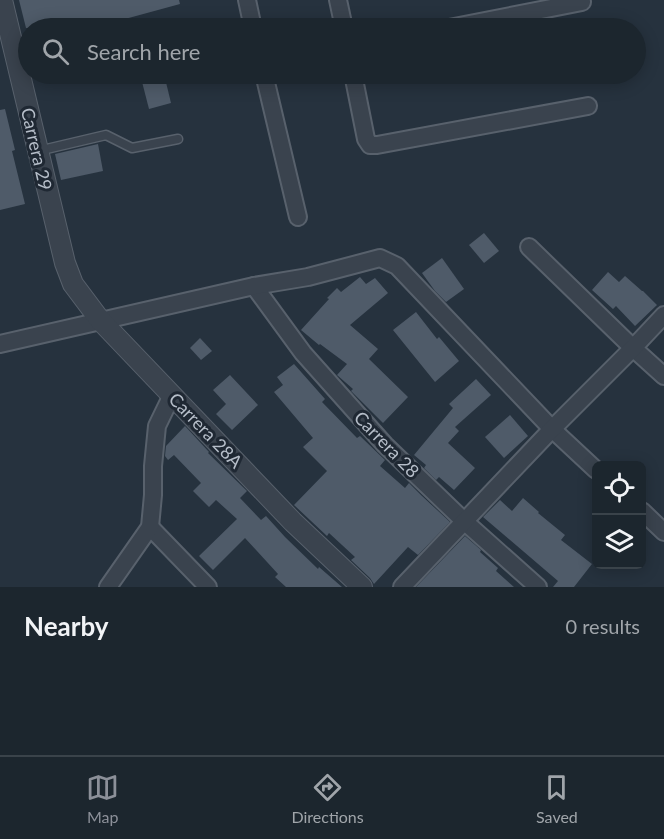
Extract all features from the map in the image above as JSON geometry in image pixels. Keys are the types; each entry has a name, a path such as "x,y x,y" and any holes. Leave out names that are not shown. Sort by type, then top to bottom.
{"street":[{"name":"Carrera 29","path":"2,0 18,67"},
{"path":"247,0 252,18"},
{"path":"338,0 342,18"},
{"path":"500,18 582,2"},
{"name":"Carrera 29","path":"22,84 64,263"},
{"path":"266,84 298,218"},
{"path":"355,84 366,139 370,145 377,146 588,106"},
{"path":"529,247 664,376"},
{"path":"0,344 254,286 308,277 380,258 397,266 552,429 592,465"},
{"name":"Carrera 28A","path":"64,263 73,284 100,320 293,522 362,587"},
{"name":"Carrera 28","path":"254,286 303,353 385,445 464,521 538,587"},
{"path":"402,587 664,315"},
{"path":"108,587 150,527 157,426 172,395"},
{"path":"645,515 664,532"},
{"path":"150,527 208,587"}],"lane":[{"path":"38,151 106,135 132,148 178,139"}],"building":[{"path":"19,0 179,0 180,4 129,18 24,18"},
{"path":"143,84 166,84 171,103 149,109"},
{"path":"5,109 15,150 12,151 25,204 0,210 0,110"},
{"path":"98,144 103,171 61,180 55,154"},
{"path":"484,233 499,251 484,263 469,245"},
{"path":"442,258 464,289 446,302 422,273"},
{"path":"608,272 619,282 625,276 657,305 635,326 616,306 613,309 592,290"},
{"path":"360,277 366,284 375,278 388,293 350,325 378,349 369,359 408,397 383,423 351,391 353,389 337,375 347,364 301,330 337,288 341,292"},
{"path":"416,312 437,339 439,337 459,361 435,382 393,330"},
{"path":"200,338 212,351 201,360 190,348"},
{"path":"294,364 325,399 322,402 357,438 360,436 385,460 380,466 405,488 409,483 450,522 418,555 408,547 374,584 351,560 355,557 329,533 327,536 294,505 327,471 303,447 313,438 274,392 283,385 277,377"},
{"path":"230,375 258,405 232,430 216,414 226,404 213,390"},
{"path":"476,379 491,395 455,427 459,431 448,443 475,468 454,490 439,477 436,480 424,468 426,465 414,455 453,408 449,404"},
{"path":"510,415 528,436 504,458 485,437"},
{"path":"185,426 208,453 247,491 240,498 261,520 266,516 318,569 319,567 342,587 286,587 275,577 278,574 245,538 213,570 199,556 237,519 216,500 209,507 193,491 201,483 174,455 168,460 165,456 166,446"},
{"path":"523,498 565,535 561,540 592,564 574,587 553,587 558,581 483,517 500,500 512,511"},
{"path":"465,536 498,568 496,571 514,587 416,587"}]}
